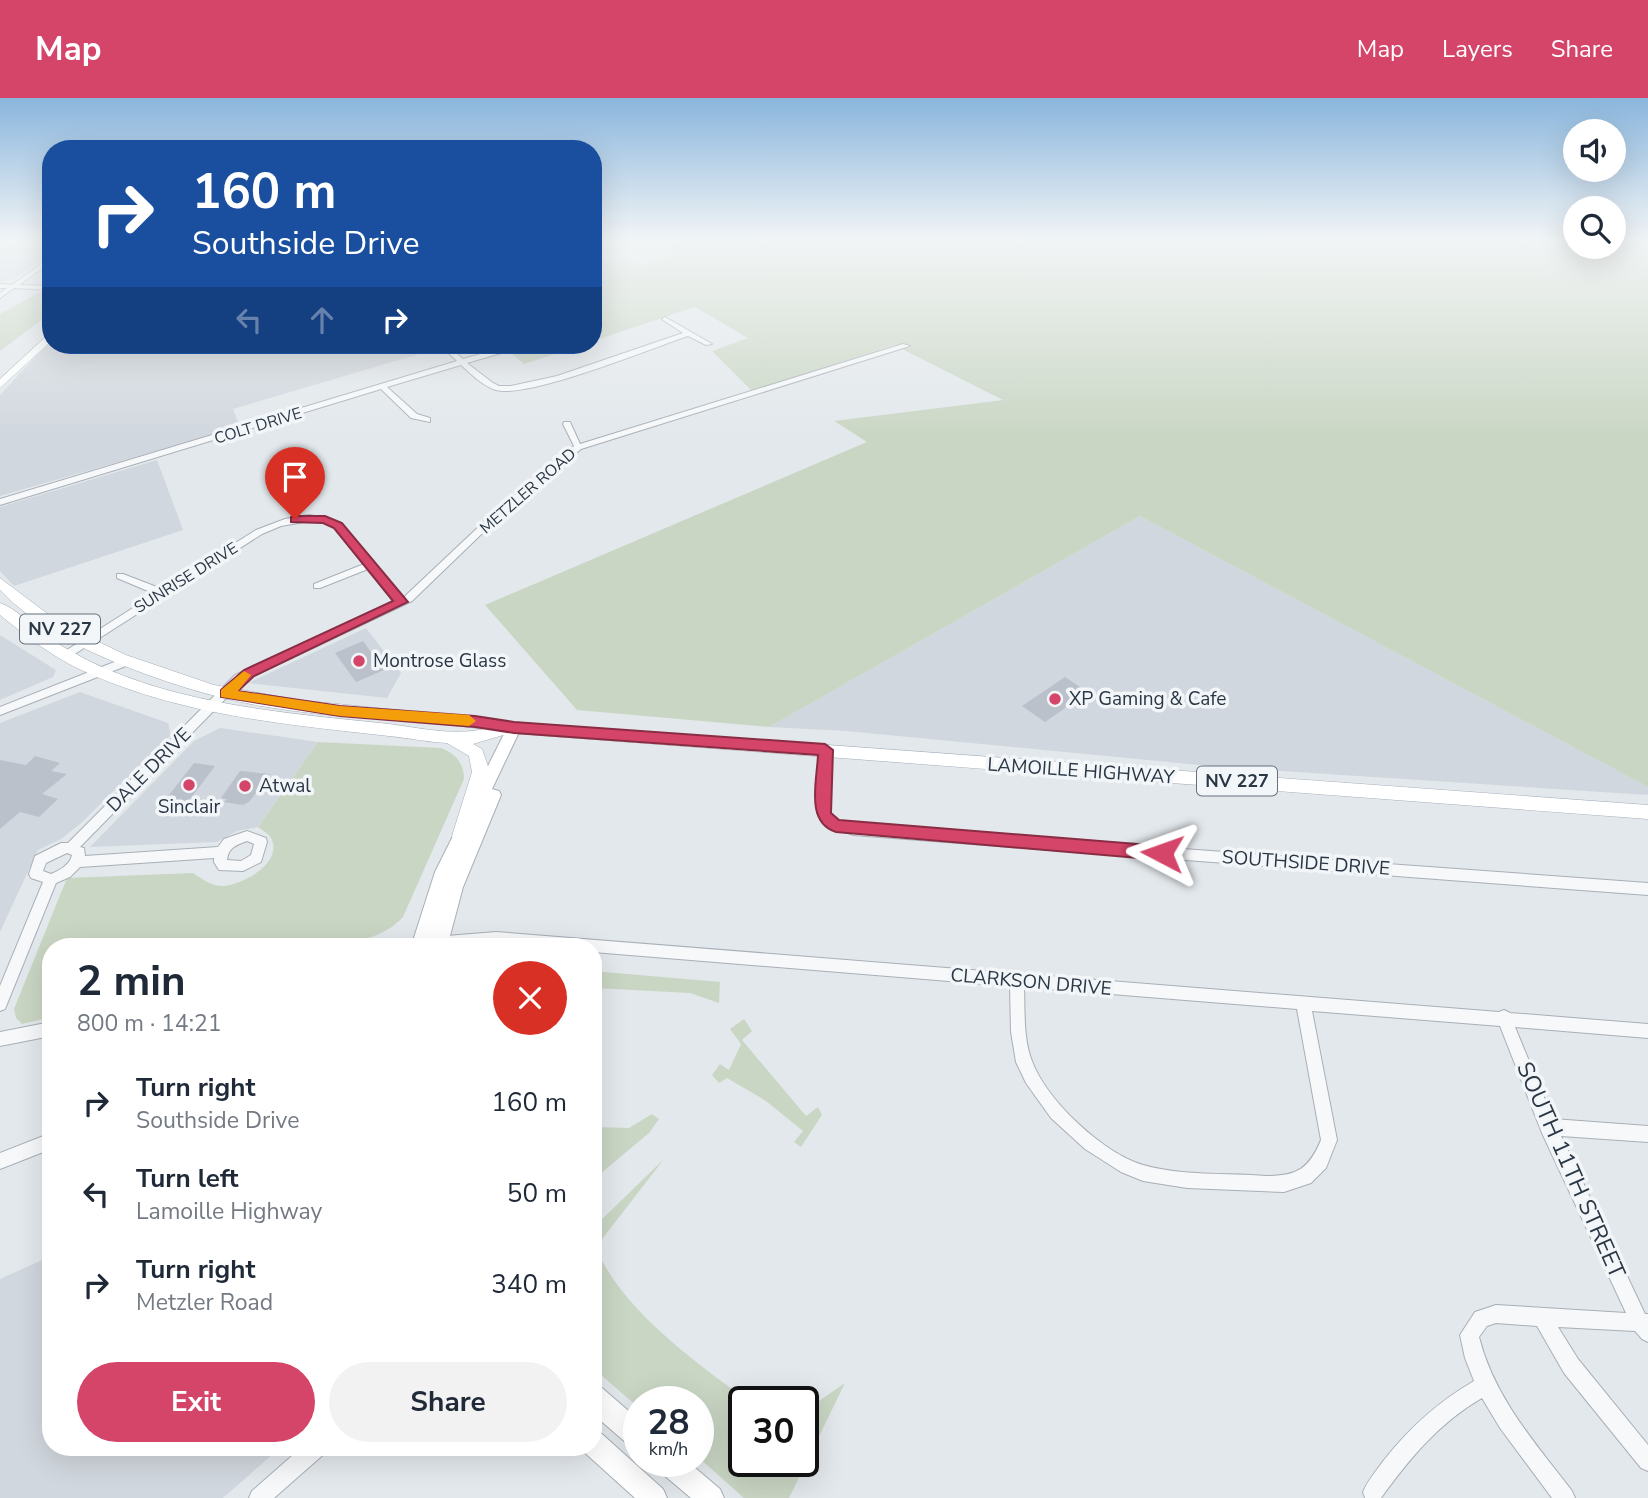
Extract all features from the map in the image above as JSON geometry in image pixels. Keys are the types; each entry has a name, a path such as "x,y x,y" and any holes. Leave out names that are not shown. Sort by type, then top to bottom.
{"main road":[{"path":"0,369 42,333"},
{"path":"0,385 42,344"},
{"name":"LAMOILLE HIGHWAY","path":"0,582 29,609 85,643 127,661 226,694 340,711 464,720 518,728 1061,770 1648,812"},
{"name":"LAMOILLE HIGHWAY","path":"0,608 66,655 151,690 213,706 309,722 469,738 518,728"},
{"path":"422,938 439,884 461,836 518,728"},
{"path":"440,938 464,859 518,728"},
{"path":"385,730 446,739 476,753 481,772 461,836"},
{"path":"602,1405 623,1423"},
{"path":"602,1451 654,1498"},
{"path":"686,1477 711,1498"}],"street":[{"path":"665,318 708,344"},
{"path":"454,354 491,385 514,390 689,334"},
{"name":"METZLER ROAD","path":"226,694 249,673 401,602 418,591 491,520 578,447 906,346"},
{"name":"COLT DRIVE","path":"0,502 490,354"},
{"path":"383,387 414,416 426,420"},
{"path":"567,424 578,447"},
{"name":"SUNRISE DRIVE","path":"66,655 259,532 295,519 310,518 334,522 401,602"},
{"path":"317,586 369,565"},
{"path":"120,576 162,593"},
{"path":"0,711 127,661"},
{"name":"DALE DRIVE","path":"51,879 36,874 37,864 52,851 72,847 226,694"},
{"name":"SOUTHSIDE DRIVE","path":"825,750 823,813 828,821 836,826 892,833 1648,889"},
{"path":"72,847 79,852 78,862"},
{"path":"0,1004 51,879 64,874 78,862 221,852"},
{"name":"CLARKSON DRIVE","path":"602,947 1017,982 1504,1017 1648,1031"},
{"path":"1017,982 1018,1042 1024,1064 1054,1107 1089,1143 1119,1164 1144,1174 1266,1184 1284,1184 1305,1177 1320,1163 1329,1140 1303,1004"},
{"name":"SOUTH 11TH STREET","path":"1504,1017 1548,1127 1645,1326"},
{"path":"0,1039 42,1031"},
{"path":"1548,1127 1648,1134"},
{"path":"0,1161 42,1145"},
{"path":"1564,1498 1484,1386 1473,1360 1469,1335 1474,1324 1481,1318 1496,1314 1645,1326"},
{"path":"1543,1318 1571,1366 1648,1461"},
{"path":"1373,1492 1413,1437 1450,1404 1484,1386"},
{"path":"259,1498 307,1456"}],"shaded area":[{"path":"42,350 42,354 419,354 233,409 240,427 0,496 0,395"},
{"path":"157,460 183,530 14,586 0,571 0,507"},
{"path":"1140,516 1648,787 1648,795 1220,767 846,731 769,727"},
{"path":"366,628 401,673 387,698 248,683"},
{"path":"0,635 56,670 53,677 0,700"},
{"path":"80,692 168,723 171,735 80,824 61,839 38,850 0,932 0,723"},
{"path":"220,728 318,742 258,827 237,831 217,842 90,847 194,741"},
{"path":"42,1260 42,1456 271,1456 223,1498 0,1498 0,1279"}],"green space":[{"path":"14,306 42,306 42,320 0,351 0,314"},
{"path":"602,306 1648,306 1648,787 1140,516 769,727 577,710 485,605 867,442 834,421 1003,400 894,345 752,391 712,351 748,338 695,307 602,338"},
{"path":"512,354 555,354 524,364"},
{"path":"318,742 441,748 455,756 464,773 464,779 403,917 388,930 366,938 43,938 67,878 193,873 219,886 231,885 259,871 272,856 270,837 258,827"},
{"path":"42,940 42,1019 22,1024 16,1018 14,1009"},
{"path":"602,972 720,982 719,1003 690,993 602,988"},
{"path":"744,1019 752,1031 742,1040 806,1116 818,1107 822,1115 801,1147 794,1142 803,1131 766,1101 727,1078 719,1083 712,1075 720,1064 729,1070 741,1044 730,1029"},
{"path":"652,1114 659,1119 649,1133 602,1172 602,1127 629,1128"},
{"path":"664,1159 603,1238 602,1241 602,1219"},
{"path":"602,1260 611,1276 645,1317 685,1353 728,1386 728,1477 799,1477 789,1498 744,1498 714,1471 714,1386 623,1386 623,1394 602,1376"},
{"path":"845,1383 819,1436 819,1401"}],"building":[{"name":"Montrose Glass","path":"363,641 384,670 356,682 335,653"},
{"name":"XP Gaming & Cafe","path":"1065,677 1088,692 1045,722 1022,706"},
{"path":"35,756 60,763 51,771 67,774 42,794 58,799 39,817 20,812 0,829 0,760 26,765"},
{"name":"Sinclair","path":"194,763 215,766 185,806 162,804"},
{"name":"Atwal","path":"240,771 270,774 250,801 243,805 224,802 227,799 221,798"}],"slow traffic":[{"path":"244,675 226,694 340,711 469,721"}],"place":[{"name":"Montrose Glass","path":"359,661"},
{"name":"XP Gaming & Cafe","path":"1055,699"},
{"name":"Sinclair","path":"189,785"},
{"name":"Atwal","path":"245,786"}],"route":[{"path":"295,519 325,519 334,522 401,602 239,678 226,694 340,711 475,721 514,728 825,750 823,813 828,821 836,826 892,833 1162,853"}]}
